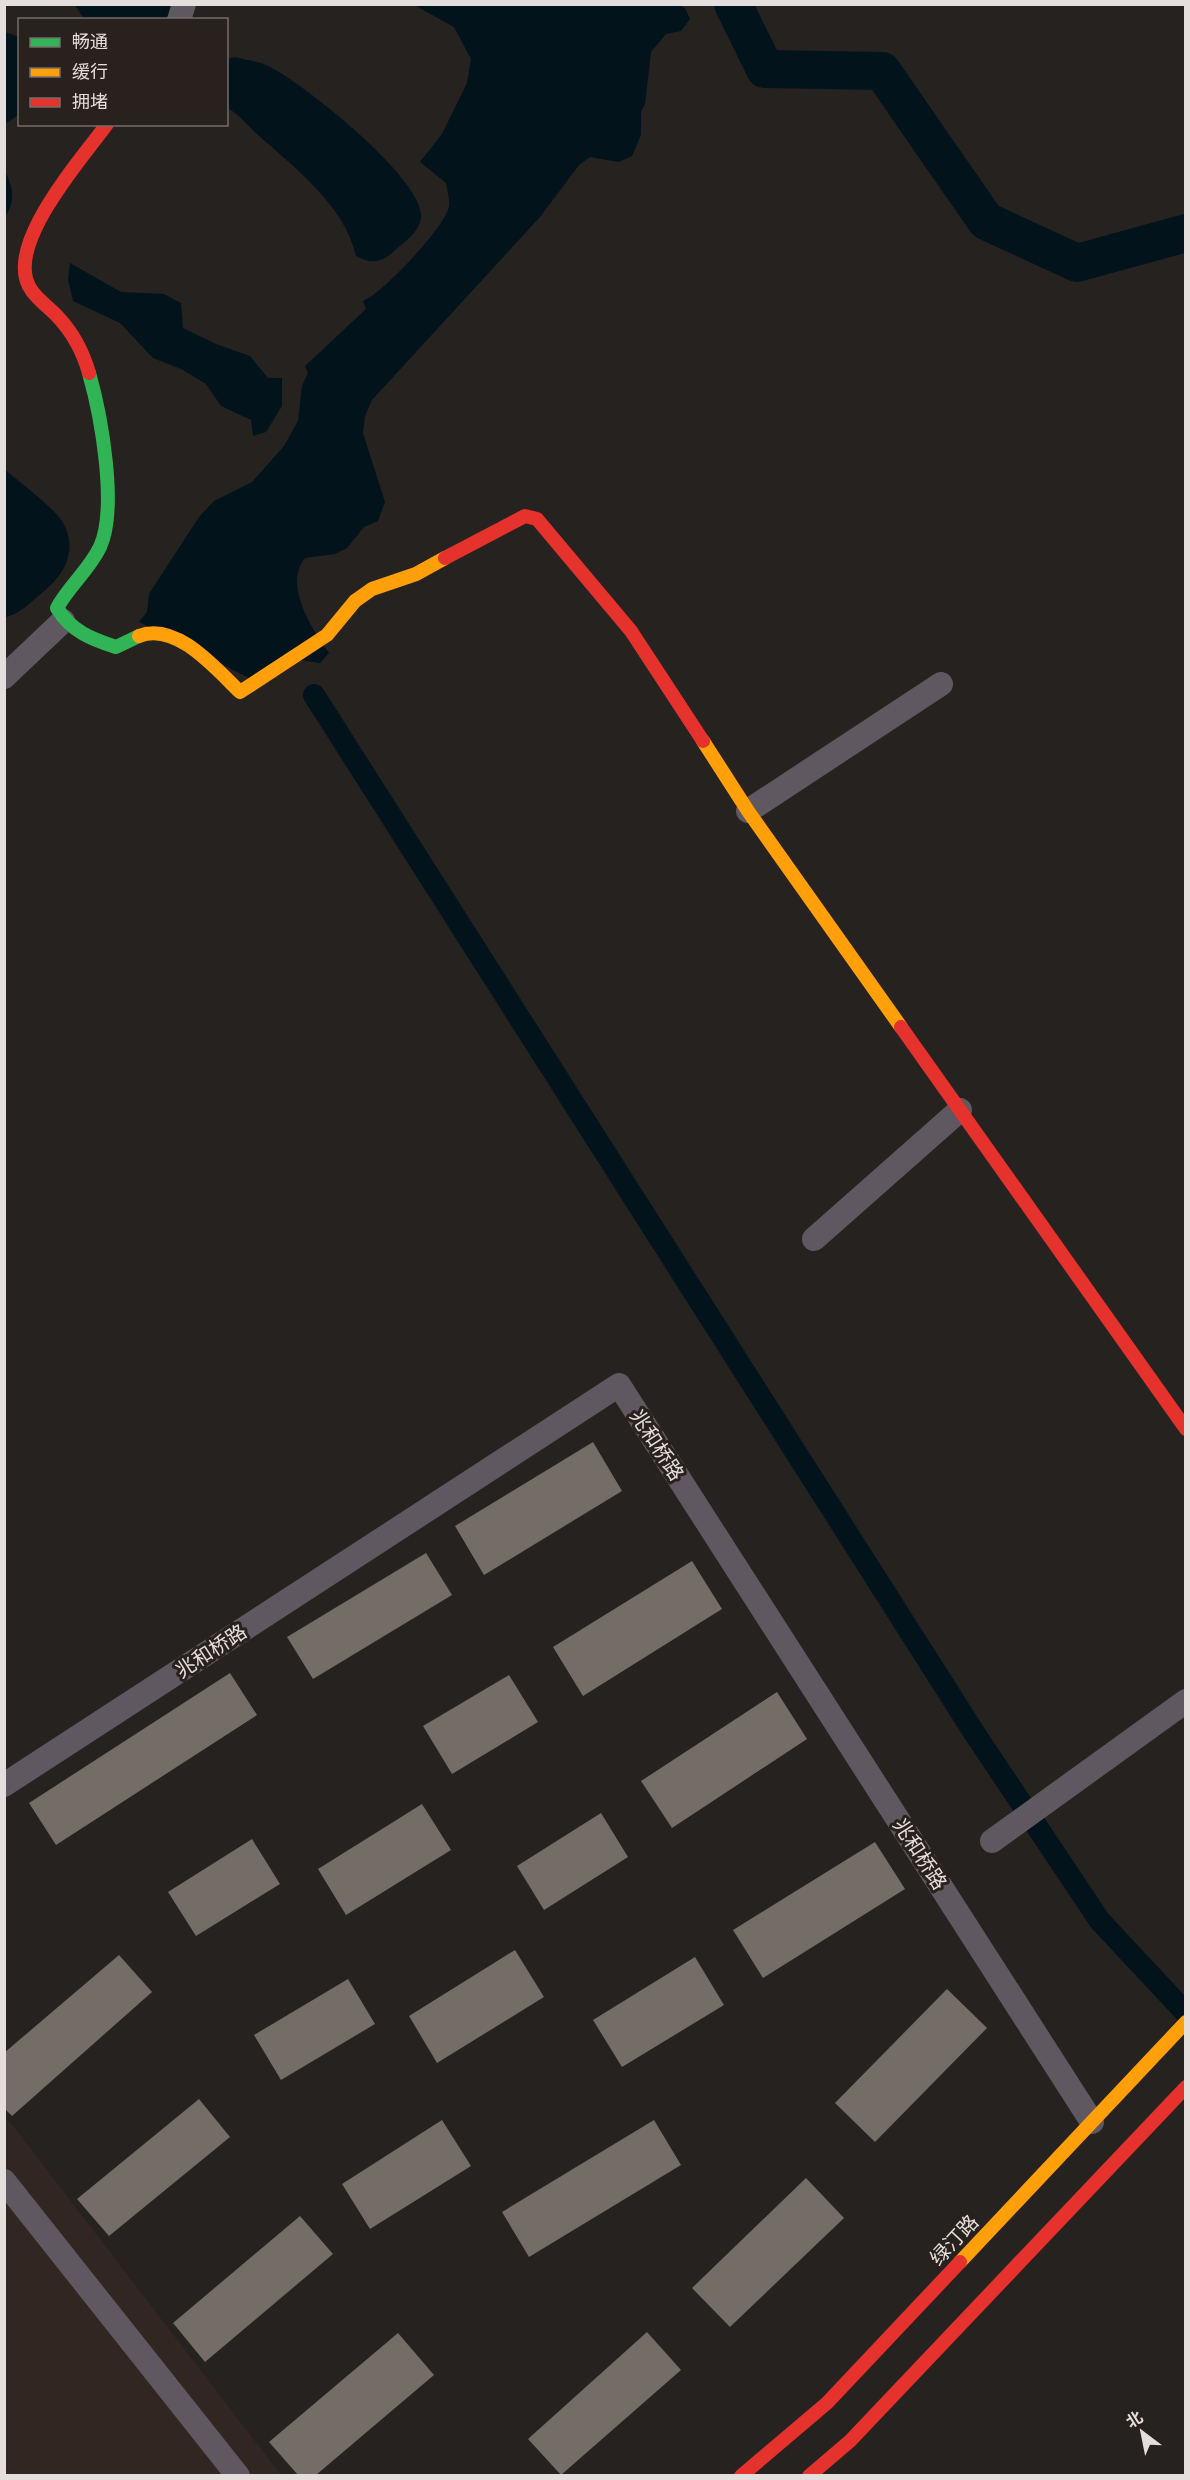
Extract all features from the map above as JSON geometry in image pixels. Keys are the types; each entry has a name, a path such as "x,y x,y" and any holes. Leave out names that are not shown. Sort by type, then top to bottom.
{"street":[{"path":"106,126 39,222 26,248 23,266 26,282 37,299 64,324 81,349 95,401 104,462 107,510 104,537 94,558 63,596 57,608 63,621 92,640 116,647 143,634 160,634 175,639 207,660 240,692 327,635 355,601 372,589 425,570 525,516 537,519 631,631 748,811 1185,1429"},
{"path":"4,677 63,621"},
{"path":"748,811 941,684"},
{"path":"814,1239 960,1110"},
{"name":"兆和桥路","path":"4,1785 619,1385 1092,2122"},
{"path":"992,1841 1185,1701"},
{"name":"绿汀路","path":"741,2475 827,2403 1185,2022"},
{"path":"809,2475 850,2441 1185,2087"},
{"path":"4,2181 238,2475"}],"shaded area":[{"path":"677,4 685,8 690,19 681,31 666,34 651,52 645,104 641,112 641,135 632,156 619,162 590,157 579,165 540,217 372,400 365,416 363,433 385,502 378,521 364,527 347,548 335,554 305,558 299,569 298,594 302,607 329,653 320,663 288,658 249,678 139,622 147,612 149,594 199,517 214,501 252,482 284,446 298,421 302,386 308,373 305,366 366,309 363,301 398,273 426,243 446,215 449,197 446,183 420,162 442,134 467,83 471,59 454,27 414,5"},
{"path":"75,5 172,5 175,18 83,18"},
{"path":"5,32 18,37 18,115 5,124"},
{"path":"235,57 262,64 283,74 331,110 383,157 417,200 421,217 418,228 410,237 380,260 371,261 356,256 341,221 317,189 228,108 228,59"},
{"path":"5,172 10,183 12,200 5,217"},
{"path":"70,263 121,292 164,294 181,303 183,328 216,344 250,356 268,378 282,378 282,406 266,432 253,436 251,420 221,406 206,384 181,369 153,358 120,323 73,301 68,279"},
{"path":"4,469 59,517 69,542 67,561 58,578 25,607 5,617"},
{"path":"4,2117 14,2127 281,2475 5,2475"}],"building":[{"path":"593,1442 622,1491 484,1575 455,1526"},
{"path":"426,1553 452,1595 313,1679 287,1637"},
{"path":"692,1561 722,1609 583,1696 553,1647"},
{"path":"230,1673 257,1715 56,1845 29,1803"},
{"path":"509,1675 538,1722 452,1774 423,1726"},
{"path":"777,1692 807,1739 672,1828 641,1781"},
{"path":"422,1804 451,1850 346,1915 318,1869"},
{"path":"601,1813 628,1857 544,1910 517,1866"},
{"path":"252,1839 280,1884 196,1936 168,1892"},
{"path":"875,1842 905,1889 763,1978 733,1930"},
{"path":"515,1950 544,1997 437,2063 409,2016"},
{"path":"119,1955 152,1992 12,2116 4,2108 4,2053"},
{"path":"695,1957 724,2005 622,2067 593,2020"},
{"path":"348,1979 375,2024 281,2080 254,2035"},
{"path":"947,1989 987,2028 875,2142 835,2103"},
{"path":"199,2099 230,2137 109,2236 77,2199"},
{"path":"442,2120 471,2166 370,2229 342,2184"},
{"path":"654,2120 681,2165 529,2257 502,2212"},
{"path":"806,2178 844,2218 730,2327 692,2288"},
{"path":"300,2216 333,2254 205,2362 173,2323"},
{"path":"647,2332 681,2370 561,2475 528,2439"},
{"path":"398,2333 434,2375 316,2475 298,2475 269,2442"}],"waterway":[{"path":"733,4 765,69 882,71 986,221 1077,263 1186,233"},
{"path":"314,695 975,1734 1100,1921 1186,2013"}],"traffic: fast":[{"path":"89,373 106,461 108,509 100,547 57,608 75,628 107,644 116,647 139,636"}],"traffic: slow":[{"path":"139,636 153,633 167,635 181,641 207,660 240,692 327,635 355,601 372,589 416,574 445,558"},
{"path":"703,741 748,811 901,1027"},
{"path":"960,2262 1186,2022"}],"traffic: jam":[{"path":"89,373 73,336 32,291 25,273 27,252 35,229 48,205 105,126"},
{"path":"445,558 525,516 537,519 631,631 703,741"},
{"path":"901,1027 1186,1429"},
{"path":"809,2476 850,2441 1186,2087"},
{"path":"741,2476 827,2403 960,2262"}]}
